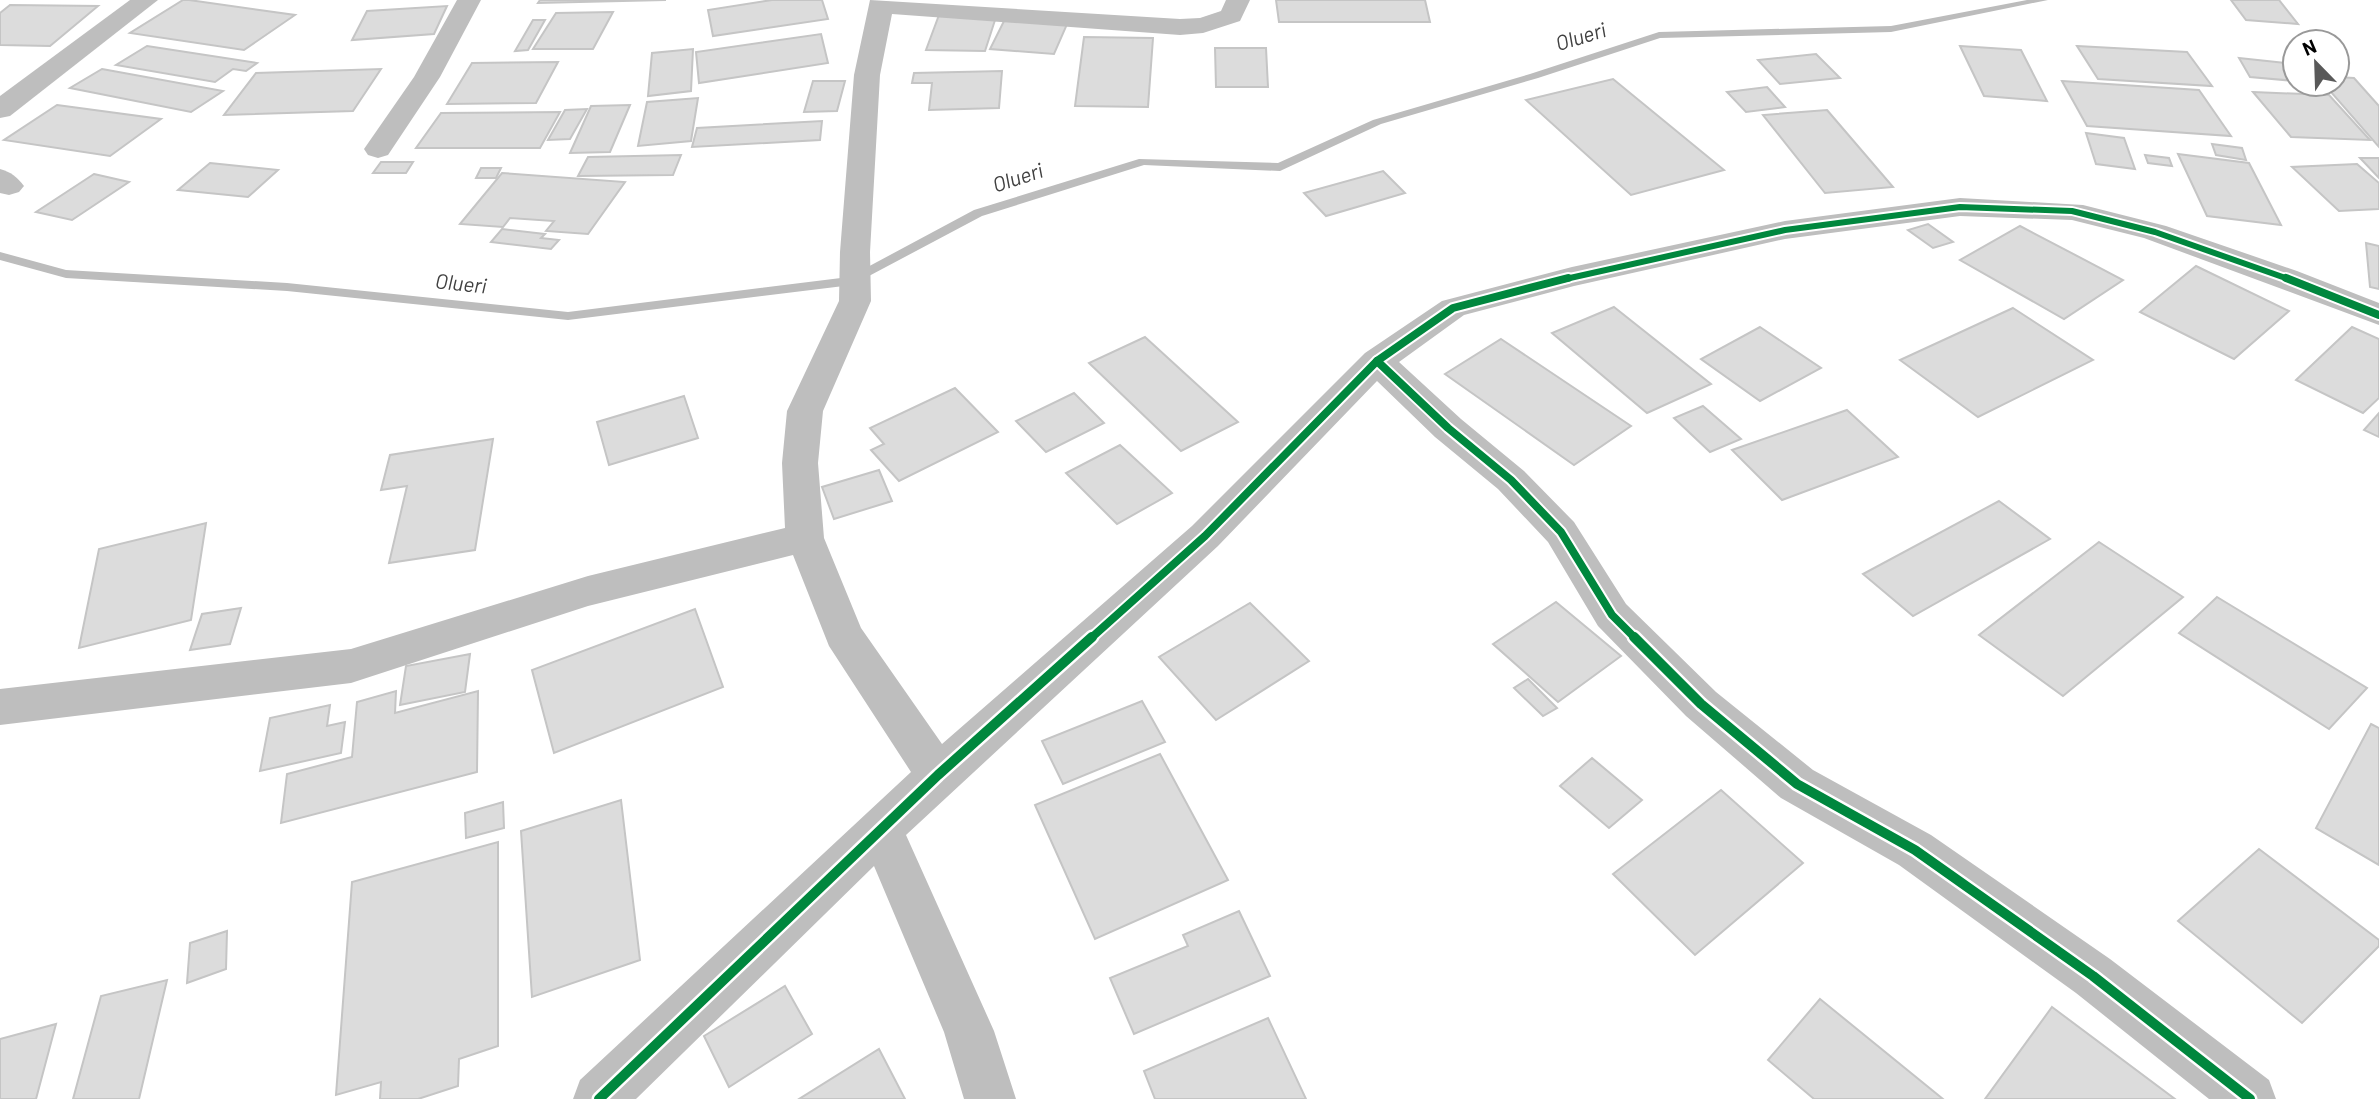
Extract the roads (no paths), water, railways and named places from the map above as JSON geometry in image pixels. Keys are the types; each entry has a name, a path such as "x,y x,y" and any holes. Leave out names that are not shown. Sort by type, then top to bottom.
{"street":[{"path":"0,110 146,0"},
{"path":"378,149 427,77 469,0"},
{"path":"938,775 843,635 806,538 800,463 805,411 855,301 855,252 867,75 881,3 1180,27 1203,25 1231,16 1238,0"},
{"path":"600,1099 938,775 1205,536 1377,361 1453,308 1785,230 1960,207 2073,211 2155,232 2379,315"},
{"path":"1377,361 1448,428 1511,480 1561,532 1612,615 1701,704 1797,784 1915,850 2093,976 2250,1099"},
{"path":"0,707 351,666 588,591 806,538"},
{"path":"881,829 969,1031 990,1099"}],"waterway":[{"name":"Olueri","path":"0,256 66,274 287,287 568,316 852,281 978,213 1143,161 1280,167 1377,122 1534,76 1659,35 1891,29 2043,0"}]}
